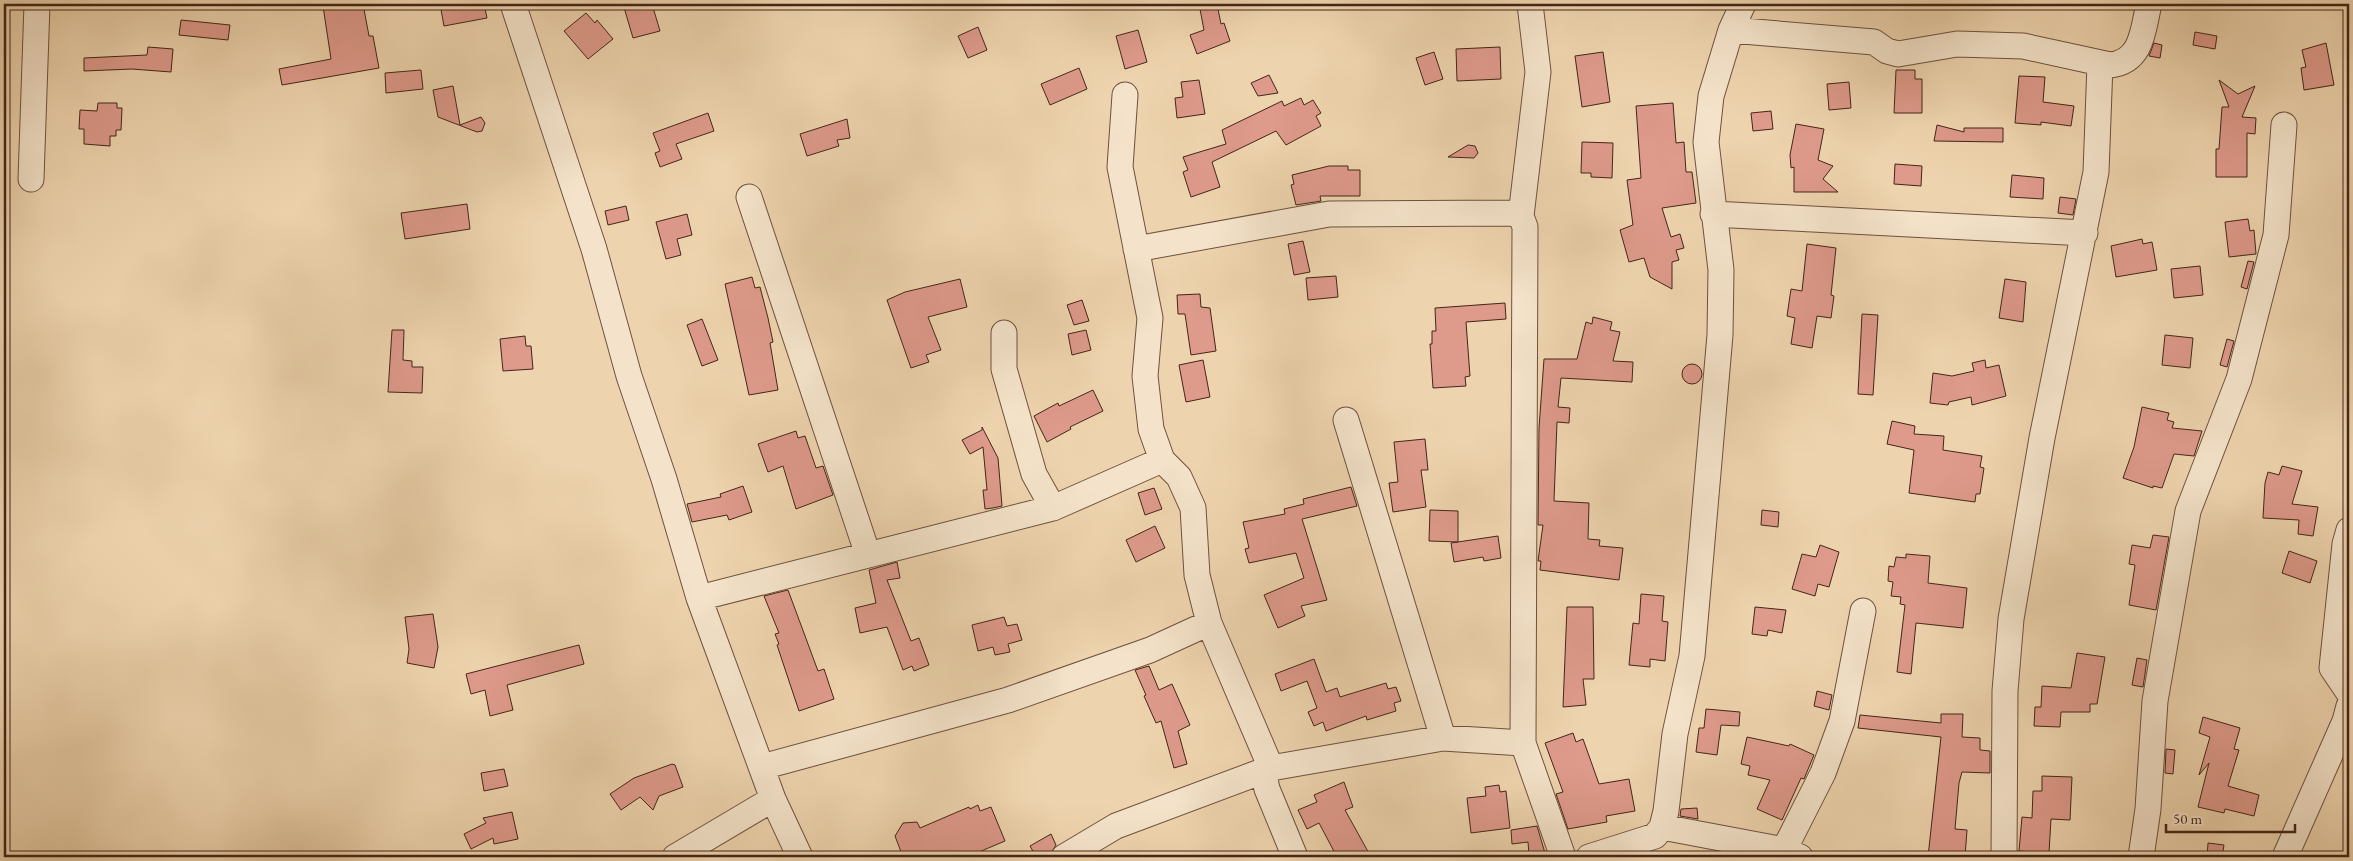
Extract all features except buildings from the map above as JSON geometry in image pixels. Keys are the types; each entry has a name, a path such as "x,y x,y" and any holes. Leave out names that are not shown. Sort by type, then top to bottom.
{"street":[{"path":"31,179 37,4"},
{"path":"513,4 594,249 629,376 664,478 699,598 773,799 800,857"},
{"path":"1530,4 1538,72 1521,216 1525,227 1523,743 1563,857"},
{"path":"1589,857 1655,836 1662,827 1666,811 1675,734 1692,656 1699,598 1720,335 1720,270 1706,142 1711,96 1731,30 1743,4"},
{"path":"1731,30 1874,42 1887,51 1898,54 1957,44 2023,46 2100,64 2118,65 2138,49 2149,4"},
{"path":"2004,857 2005,691 2011,619 2042,438 2096,172 2100,64"},
{"path":"1125,95 1120,167 1150,318 1145,376 1151,429 1162,460 1179,478 1193,508 1197,575 1209,623 1267,769 1267,789 1295,857"},
{"path":"2141,857 2148,809 2155,701 2188,511 2239,379 2276,235 2284,126"},
{"path":"750,197 868,555"},
{"path":"1136,249 1329,214 1511,213 1521,216"},
{"path":"1713,214 2085,233"},
{"path":"1004,333 1004,369 1034,474 1053,508"},
{"path":"1346,420 1443,738"},
{"path":"699,598 1053,508 1162,460"},
{"path":"2349,530 2345,544 2332,668 2349,692"},
{"path":"1662,827 1792,854 1842,721 1863,611"},
{"path":"762,767 1008,700 1150,650 1209,623"},
{"path":"2285,857 2345,721 2349,706"},
{"path":"1064,857 1116,826 1267,769 1443,738 1523,743"},
{"path":"675,857 773,799"}]}
